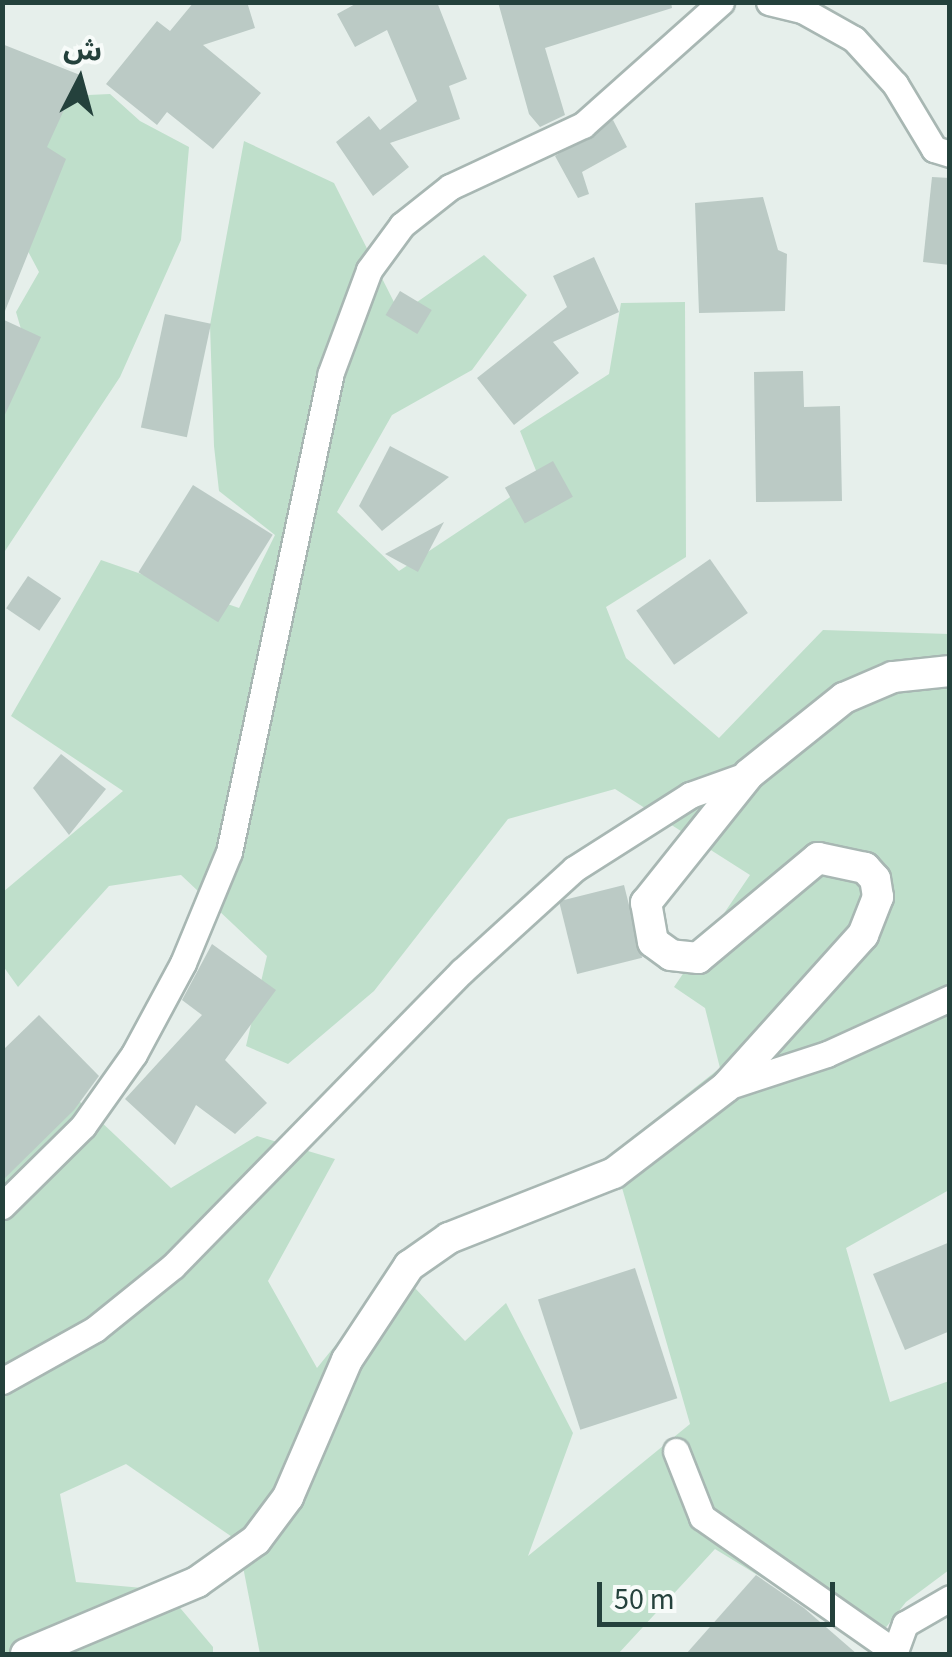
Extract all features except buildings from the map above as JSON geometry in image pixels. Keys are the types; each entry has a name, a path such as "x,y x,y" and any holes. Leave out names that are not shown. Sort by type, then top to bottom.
{"street":[{"path":"2,1206 83,1126 134,1054 184,962 229,852 330,375 370,270 402,224 450,188 583,125 720,2"},
{"path":"769,2 804,11 854,39 895,84 934,149 950,154"},
{"path":"26,1654 197,1582 256,1540 288,1497 347,1360 409,1266 448,1238 614,1173 726,1086 863,935 878,897 864,868 818,858 698,958 671,955 652,942 645,923 652,893 748,774 860,688 950,671"},
{"path":"2,1381 95,1329 173,1266 462,971 574,869 690,795 748,774"},
{"path":"726,1086 826,1054 950,998"},
{"path":"676,1450 702,1516 894,1653 905,1624 926,1606 950,1598"}],"green space":[{"path":"110,94 140,121 189,147 181,240 120,377 3,554 2,392 23,336 16,312 39,272 3,204 11,149 67,96"},
{"path":"244,141 334,183 400,314 484,255 527,295 472,370 392,415 337,512 399,571 539,478 520,431 609,374 621,303 685,302 686,557 606,607 626,658 719,738 823,630 949,634 949,1190 846,1248 890,1402 949,1381 949,1570 906,1602 872,1645 715,1549 618,1654 260,1654 238,1541 126,1464 60,1494 76,1582 165,1590 213,1647 213,1654 3,1654 3,1169 79,1101 171,1188 257,1136 335,1159 268,1281 317,1368 397,1269 465,1341 506,1303 573,1433 528,1556 690,1424 612,1153 720,1068 705,1008 674,987 750,875 615,789 508,819 374,991 288,1064 246,1046 267,956 181,875 109,886 18,987 3,966 3,892 123,791 11,716 101,560 239,608 275,535 219,491 214,446 210,325"}]}
